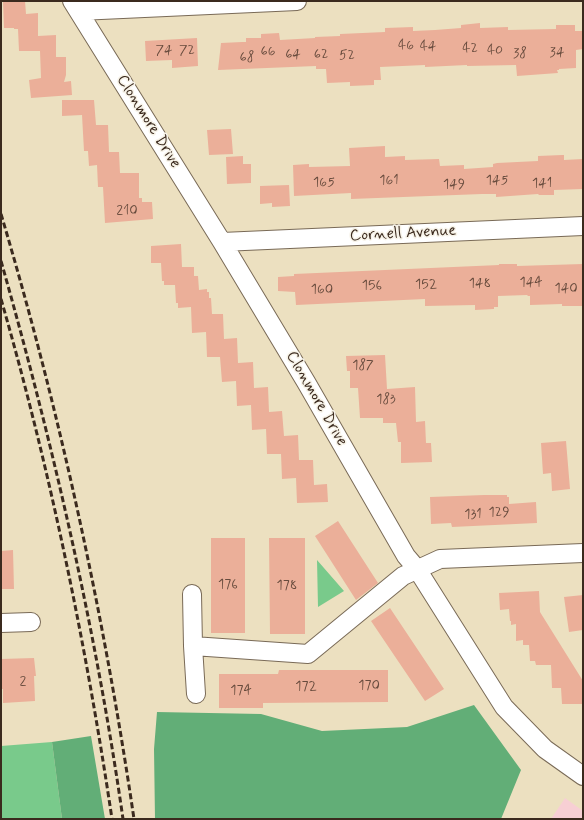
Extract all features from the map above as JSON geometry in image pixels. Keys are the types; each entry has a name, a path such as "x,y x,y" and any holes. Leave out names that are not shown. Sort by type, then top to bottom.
{"street":[{"path":"76,6 297,1"},
{"name":"Clonmore Drive","path":"76,6 222,242 306,382 406,556 417,569 504,707 545,749 583,776"},
{"name":"Cornell Avenue","path":"222,242 583,226"},
{"path":"193,646 308,654 402,576 440,559 583,553"},
{"path":"192,594 196,694"},
{"path":"1,623 32,622"}],"shaded area":[{"path":"565,798 583,811 583,819 551,819"}],"green space":[{"path":"317,560 344,591 318,607"},
{"path":"474,705 521,770 501,819 155,819 154,749 157,712 261,714 322,731 407,727"},
{"path":"91,736 105,819 62,819 52,742"},
{"path":"52,742 62,819 1,819 1,746"}],"building":[{"path":"3,1 25,1 26,14 38,13 38,36 56,35 56,57 66,57 66,75 64,82 71,81 72,95 31,98 29,80 41,78 40,51 19,51 18,29 4,28"},
{"path":"480,23 480,28 508,27 508,30 556,29 556,25 575,25 575,31 583,31 583,49 576,50 576,68 559,69 557,70 558,73 517,76 516,65 425,67 425,65 380,67 381,80 374,80 374,85 350,86 350,82 327,83 326,69 316,69 316,66 218,70 221,43 246,42 246,38 261,38 261,34 279,33 280,40 340,36 340,34 385,32 385,28 413,27 413,31 461,28 461,25"},
{"path":"197,38 198,66 172,68 172,60 146,61 145,41"},
{"path":"62,100 94,100 96,125 108,125 109,152 119,152 120,173 139,173 139,198 142,198 142,202 152,202 153,219 105,223 103,187 98,187 97,165 89,166 88,151 84,151 82,115 62,116"},
{"path":"231,129 233,154 209,155 207,130"},
{"path":"385,146 385,157 405,156 405,160 439,159 440,166 464,165 464,169 493,167 493,164 497,163 538,161 538,156 564,155 564,160 583,159 583,189 554,190 554,195 538,194 496,197 496,194 482,194 351,199 351,193 294,196 293,165 309,164 309,167 350,166 349,148"},
{"path":"243,156 243,164 251,164 251,183 227,184 226,157"},
{"path":"289,185 290,206 272,207 272,203 260,204 260,186"},
{"path":"181,244 182,267 194,267 194,276 198,276 199,290 207,289 207,292 209,292 212,314 223,314 224,339 237,338 238,363 253,362 254,388 268,387 269,412 282,411 284,436 298,435 299,460 313,460 314,485 327,484 328,502 297,503 296,478 282,479 281,454 267,454 266,429 252,430 251,405 237,406 236,381 222,382 220,357 207,357 206,332 192,333 191,307 178,308 178,303 176,303 175,285 164,285 164,281 162,281 161,263 151,263 151,246"},
{"path":"517,264 517,266 583,264 583,306 562,306 562,304 530,305 530,296 527,295 498,296 498,307 494,307 494,309 475,310 475,305 425,306 425,299 296,305 295,292 278,291 278,277 294,276 294,274"},
{"path":"385,355 387,389 415,387 416,422 425,421 426,443 431,443 432,462 401,463 401,442 398,442 396,423 383,423 383,418 360,418 358,388 350,388 350,371 347,371 346,356"},
{"path":"566,441 570,489 552,491 551,473 543,474 541,443"},
{"path":"507,495 507,497 509,497 509,504 536,502 537,523 452,527 451,523 431,524 430,497"},
{"path":"338,521 378,583 356,600 315,536"},
{"path":"211,538 245,538 245,633 211,633"},
{"path":"269,538 305,538 305,634 270,634"},
{"path":"13,550 14,589 1,589 1,551"},
{"path":"539,591 540,612 583,681 583,704 562,704 561,688 552,688 551,665 536,665 535,661 530,661 529,645 523,645 523,640 516,641 516,624 511,625 509,609 500,610 499,593"},
{"path":"583,595 583,630 569,632 564,597"},
{"path":"390,608 444,689 425,701 371,621"},
{"path":"34,658 36,676 34,676 35,701 3,703 3,689 1,689 1,659"},
{"path":"279,670 388,670 388,702 263,703 263,708 219,708 219,674 278,674"}],"railway":[{"path":"1,214 42,363 78,514 109,666 134,819"},
{"path":"1,261 38,399 71,538 100,678 123,819"},
{"path":"1,299 35,427 65,557 91,688 112,819"}]}
